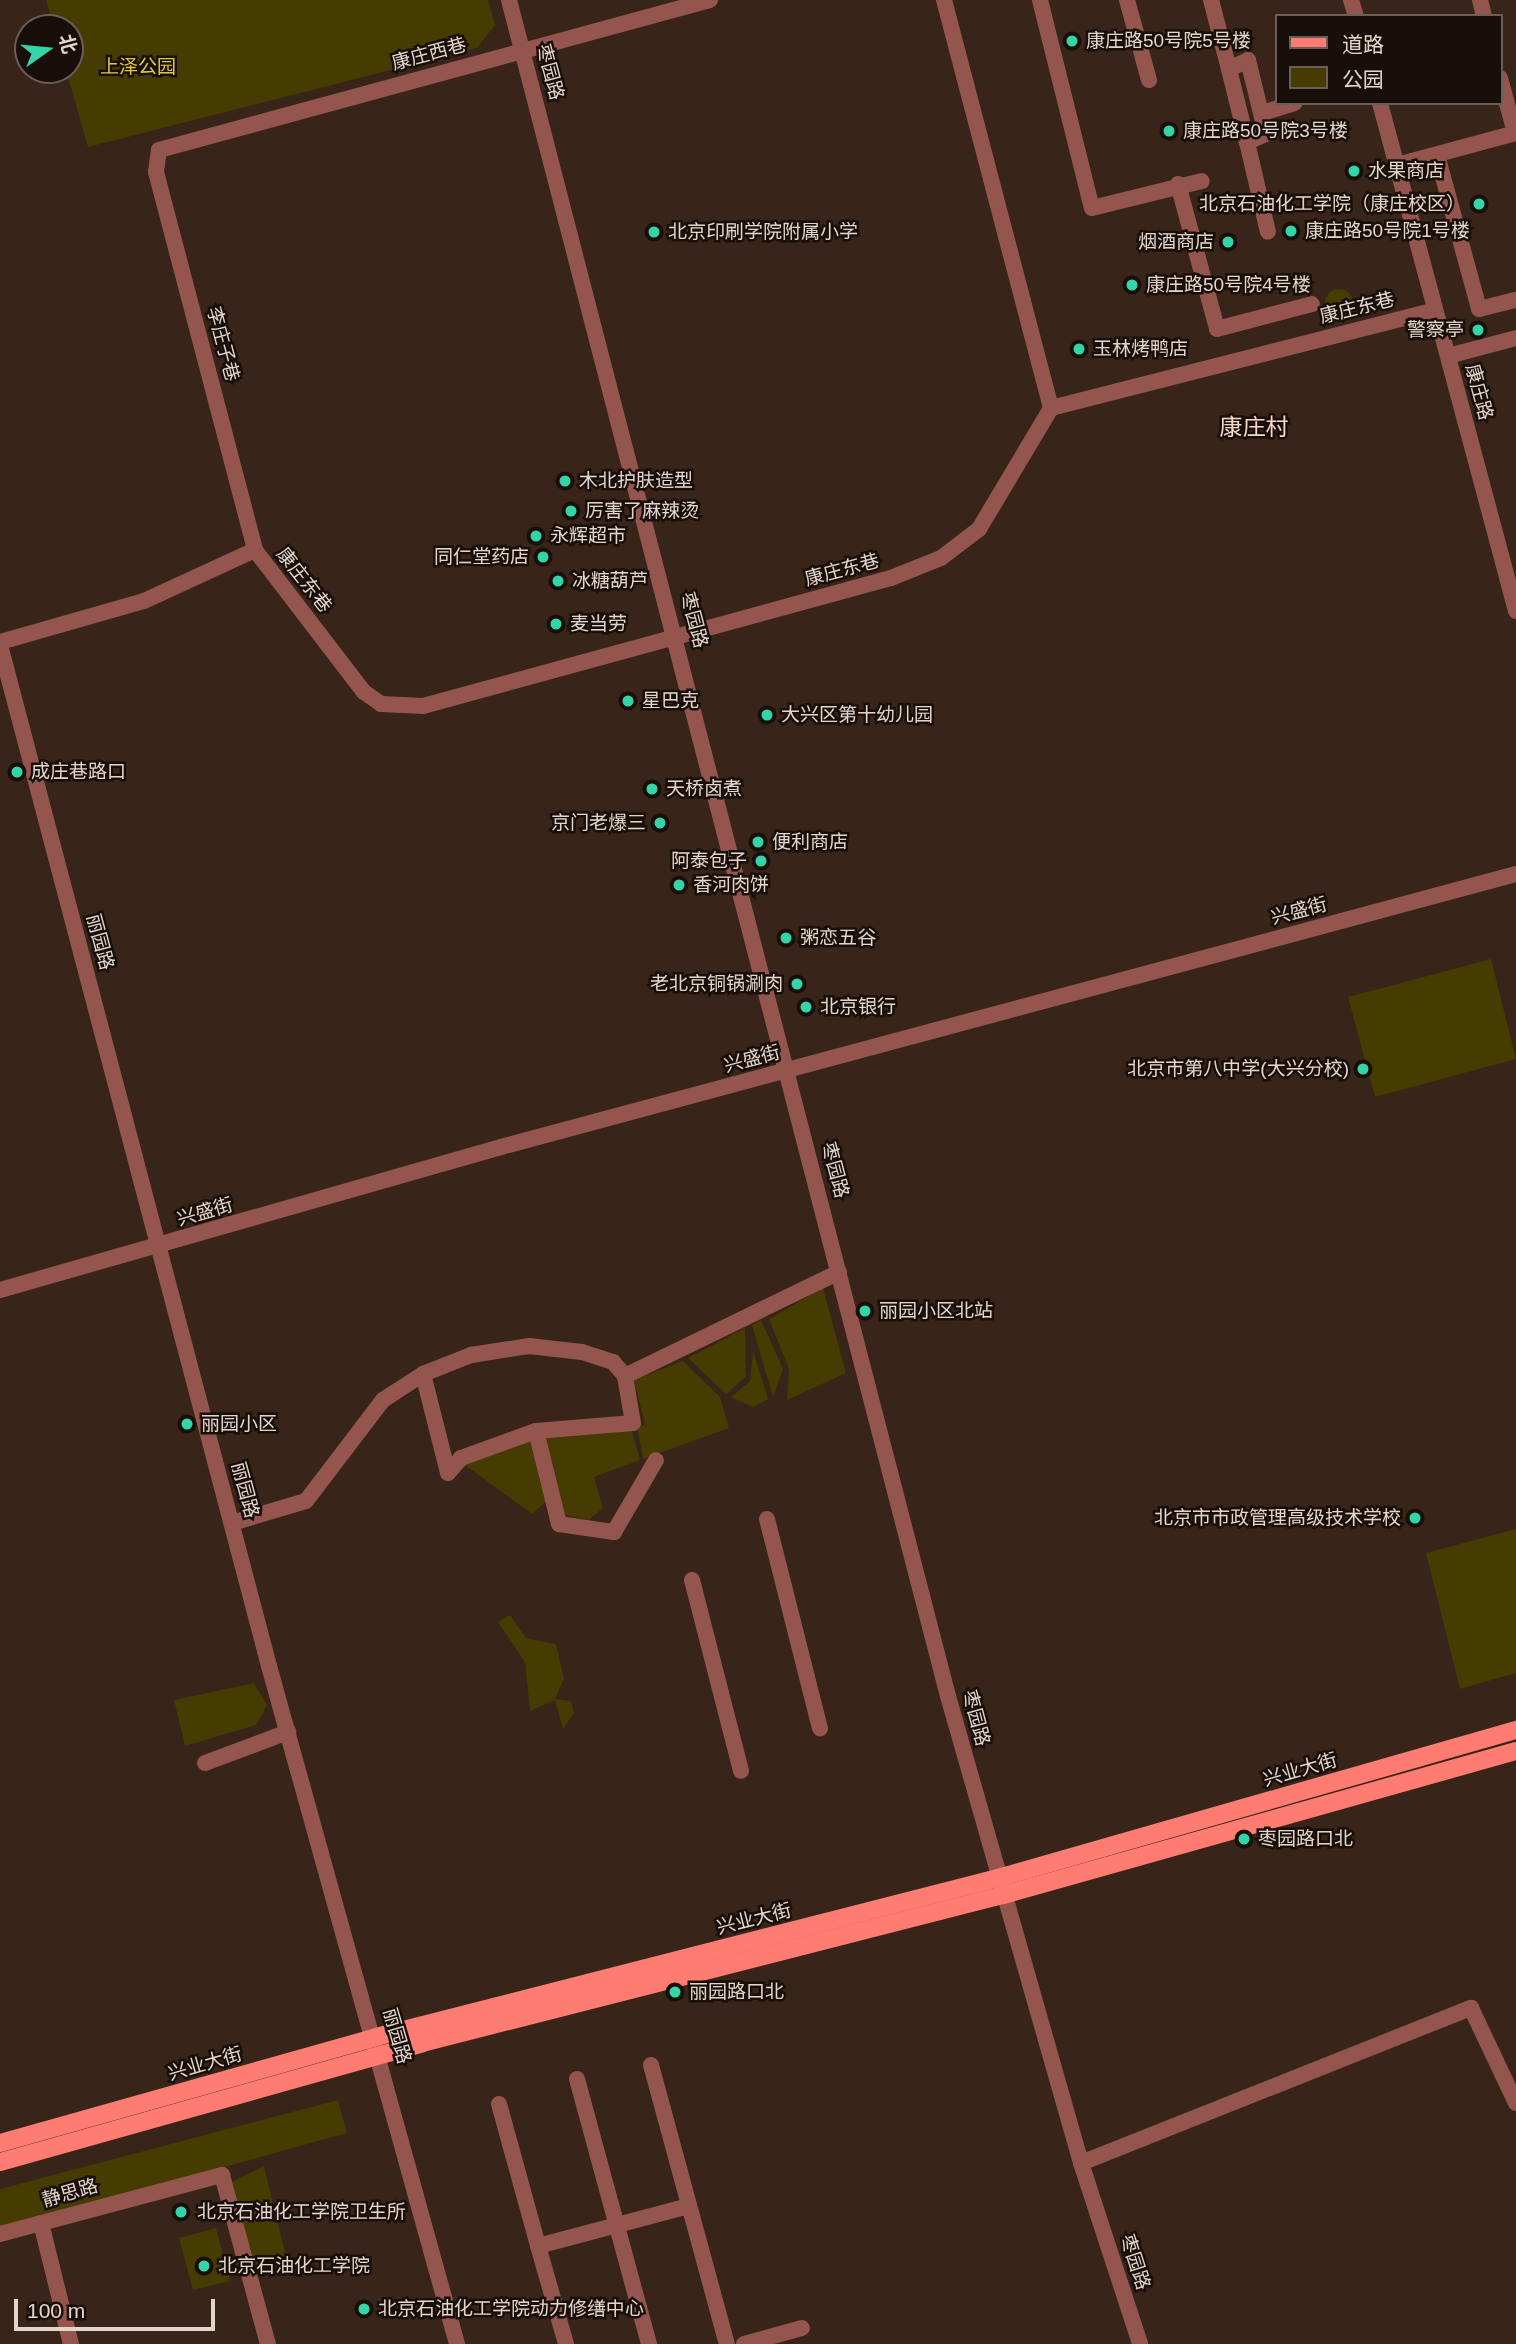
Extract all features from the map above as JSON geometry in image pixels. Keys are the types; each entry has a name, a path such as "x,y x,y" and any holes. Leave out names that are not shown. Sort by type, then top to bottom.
{"main road":[{"name":"兴业大街","path":"0,2143 376,2037 1001,1887 1516,1730"},
{"name":"兴业大街","path":"0,2162 1001,1887 1516,1751"}],"street":[{"name":"枣园路","path":"509,0 1001,1887 1081,2163 1140,2344"},
{"name":"康庄西巷","path":"159,150 710,0"},
{"path":"944,0 1051,408"},
{"path":"1040,0 1092,208 1178,184 1202,181"},
{"path":"1127,0 1149,80"},
{"path":"1211,0 1268,232"},
{"path":"1229,69 1248,60 1262,113 1266,134 1247,142"},
{"path":"1396,165 1515,133 1502,85"},
{"path":"1262,113 1288,105"},
{"name":"康庄路","path":"1381,105 1516,611"},
{"name":"李庄子巷","path":"159,150 156,172 255,550"},
{"path":"1437,155 1479,309 1516,300"},
{"path":"1178,184 1217,329 1312,304"},
{"name":"康庄东巷","path":"255,550 364,692 400,709 677,638 941,558 979,529 1004,496 1051,408 1435,310"},
{"path":"1448,356 1516,338"},
{"path":"0,643 144,601 255,550"},
{"name":"丽园路","path":"0,643 288,1732 376,2037 457,2344"},
{"name":"兴盛街","path":"0,1290 788,1071 1516,874"},
{"path":"625,1376 839,1272"},
{"path":"232,1523 306,1501 383,1400 423,1374 471,1355 529,1346 582,1352 613,1362 625,1376 633,1423 536,1431 461,1458 448,1473 423,1374"},
{"path":"536,1431 559,1524 614,1532 656,1460"},
{"path":"767,1519 820,1728"},
{"path":"692,1580 741,1771"},
{"path":"205,1763 288,1732"},
{"path":"1081,2163 1471,2008 1516,2103"},
{"path":"651,2064 727,2344"},
{"path":"577,2079 614,2225 649,2344"},
{"path":"499,2104 566,2344"},
{"name":"静思路","path":"0,2234 222,2175 268,2344"},
{"path":"538,2246 688,2206"},
{"path":"41,2223 71,2344"},
{"path":"744,2344 802,2328"}],"green space":[{"name":"上泽公园","path":"46,0 488,0 495,25 477,48 88,147 70,84 84,84 84,14 50,14"},
{"path":"1339,289 1349,293 1353,303 1349,313 1339,317 1329,313 1325,303 1329,293"},
{"path":"1491,959 1516,1059 1375,1097 1348,997"},
{"path":"823,1288 846,1373 787,1400 789,1369 769,1319"},
{"path":"761,1320 783,1369 773,1397 752,1325"},
{"path":"745,1328 746,1377 726,1394 688,1358"},
{"path":"753,1351 768,1399 753,1407 731,1397 750,1381"},
{"path":"683,1361 720,1397 729,1428 643,1459 637,1427 645,1425 634,1380"},
{"path":"631,1428 640,1460 594,1477 603,1508 589,1520 564,1515 542,1434"},
{"path":"530,1436 547,1501 532,1514 465,1465"},
{"path":"1516,1529 1516,1673 1460,1689 1426,1553"},
{"path":"510,1615 526,1638 556,1644 564,1679 555,1699 571,1701 574,1713 563,1729 555,1700 530,1711 525,1662 498,1622"},
{"path":"254,1683 267,1705 256,1725 185,1746 174,1700"},
{"path":"338,2100 347,2133 0,2229 0,2189"},
{"path":"264,2166 287,2261 254,2267 232,2182"},
{"path":"216,2228 230,2281 193,2290 179,2238"}],"place":[{"name":"康庄路50号院5号楼","path":"1072,41"},
{"name":"康庄路50号院3号楼","path":"1169,131"},
{"name":"水果商店","path":"1354,171"},
{"name":"北京石油化工学院（康庄校区）","path":"1479,204"},
{"name":"康庄路50号院1号楼","path":"1291,231"},
{"name":"北京印刷学院附属小学","path":"654,232"},
{"name":"烟酒商店","path":"1228,242"},
{"name":"康庄路50号院4号楼","path":"1132,285"},
{"name":"警察亭","path":"1478,330"},
{"name":"玉林烤鸭店","path":"1079,349"},
{"name":"木北护肤造型","path":"565,481"},
{"name":"厉害了麻辣烫","path":"571,511"},
{"name":"永辉超市","path":"536,536"},
{"name":"同仁堂药店","path":"543,557"},
{"name":"冰糖葫芦","path":"558,581"},
{"name":"麦当劳","path":"556,624"},
{"name":"星巴克","path":"628,701"},
{"name":"大兴区第十幼儿园","path":"767,715"},
{"name":"成庄巷路口","path":"17,772"},
{"name":"天桥卤煮","path":"652,789"},
{"name":"京门老爆三","path":"660,823"},
{"name":"便利商店","path":"758,842"},
{"name":"阿泰包子","path":"761,861"},
{"name":"香河肉饼","path":"679,885"},
{"name":"粥恋五谷","path":"786,938"},
{"name":"老北京铜锅涮肉","path":"797,984"},
{"name":"北京银行","path":"806,1007"},
{"name":"北京市第八中学(大兴分校)","path":"1363,1069"},
{"name":"丽园小区北站","path":"865,1311"},
{"name":"丽园小区","path":"187,1424"},
{"name":"北京市市政管理高级技术学校","path":"1415,1518"},
{"name":"枣园路口北","path":"1244,1839"},
{"name":"丽园路口北","path":"675,1992"},
{"name":"北京石油化工学院卫生所","path":"181,2212"},
{"name":"北京石油化工学院","path":"204,2266"},
{"name":"北京石油化工学院动力修缮中心","path":"364,2309"}],"district":[{"name":"康庄村","path":"1254,427"}]}
